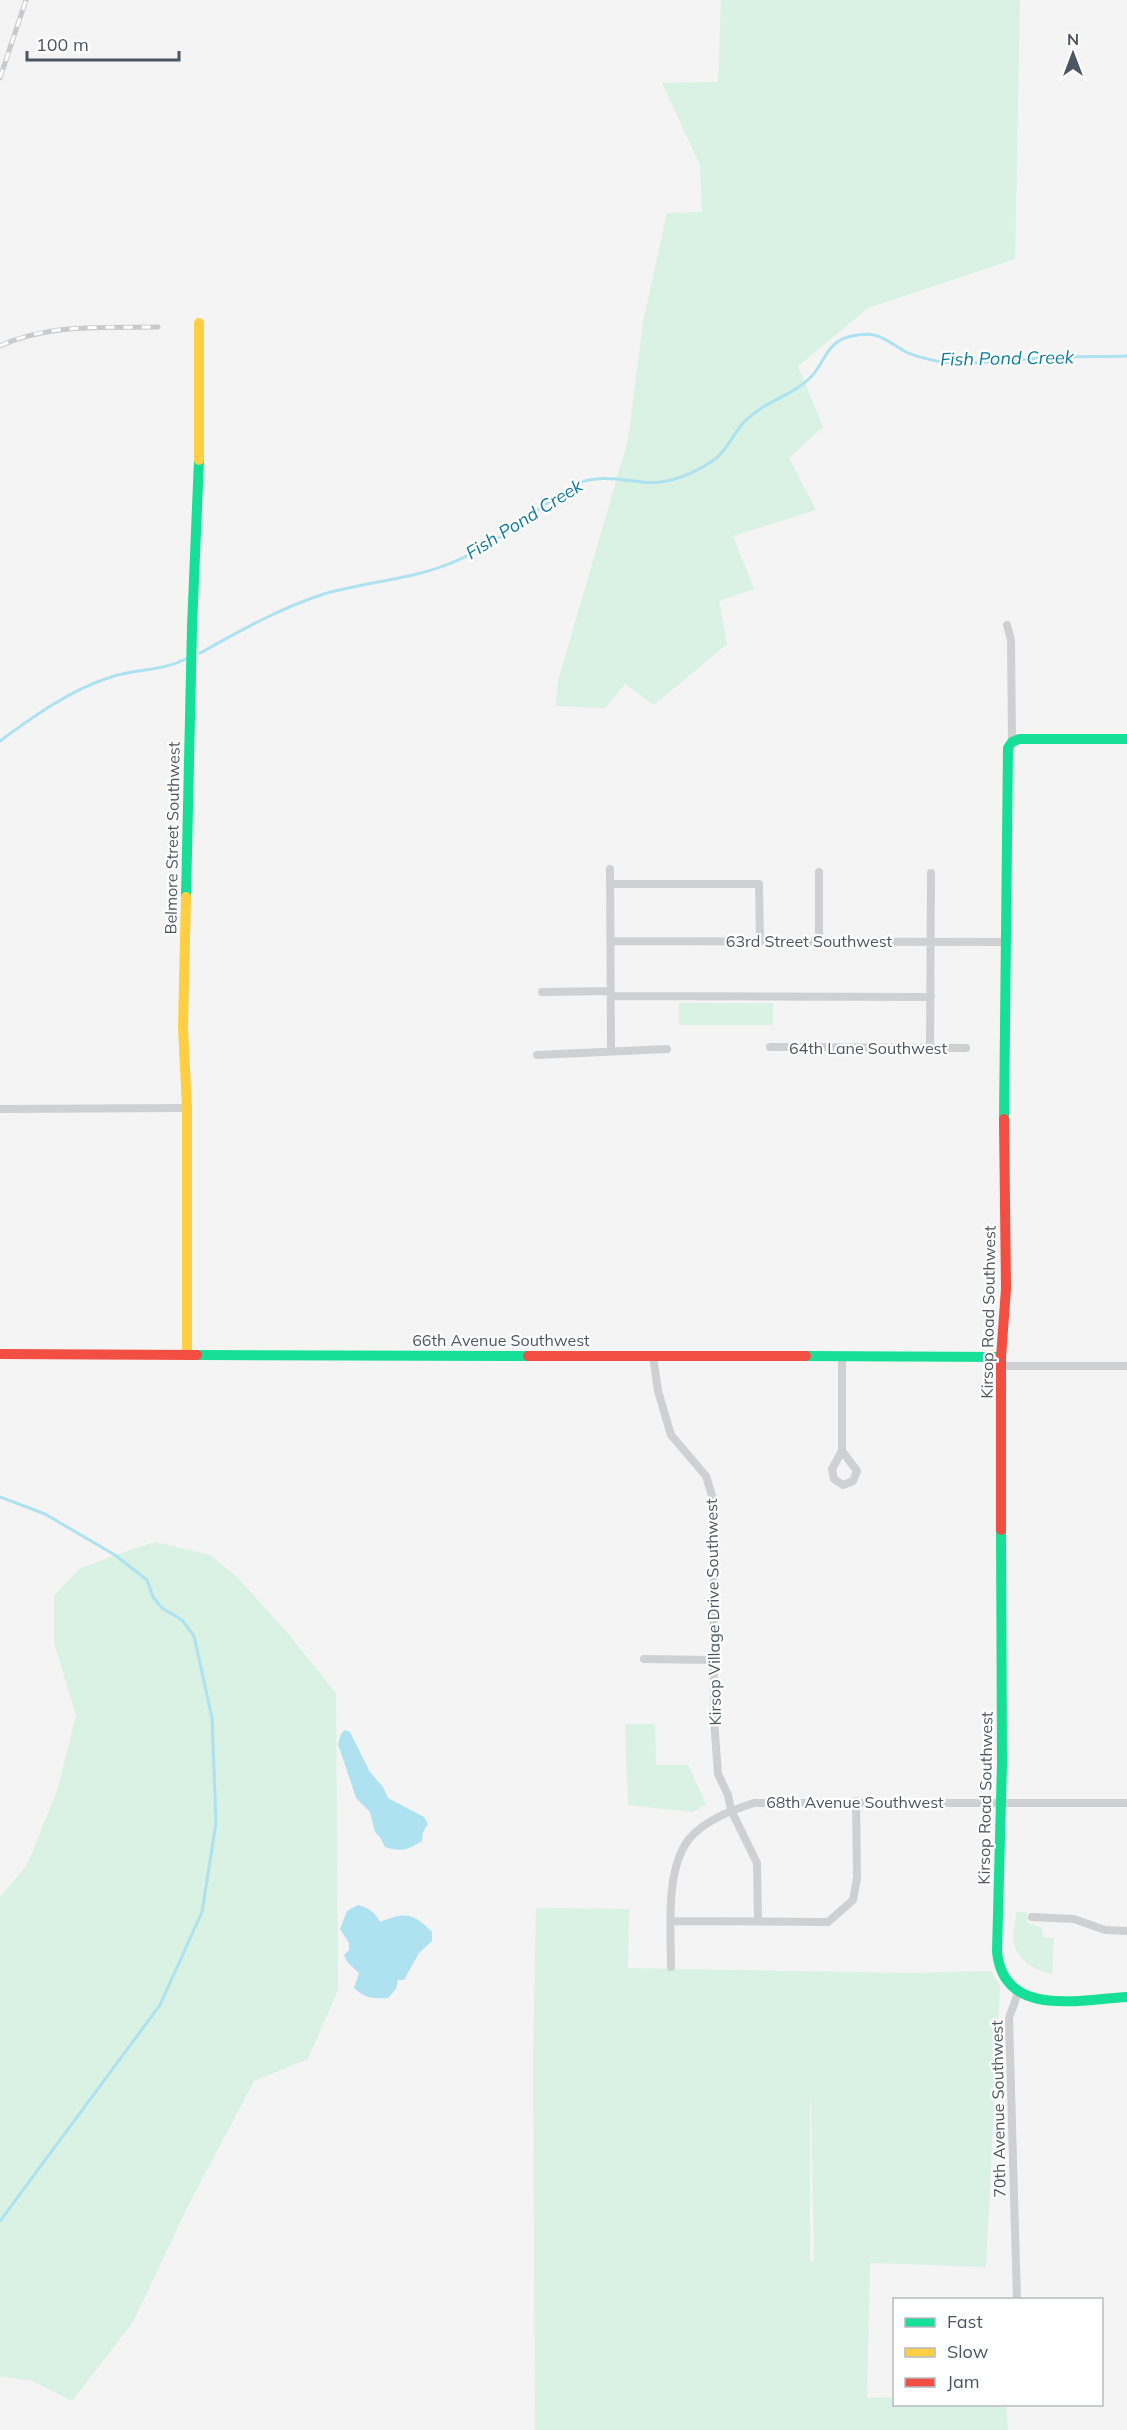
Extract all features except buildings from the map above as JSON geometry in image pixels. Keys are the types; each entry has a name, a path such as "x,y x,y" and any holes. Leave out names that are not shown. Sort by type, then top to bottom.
{"street":[{"name":"Belmore Street Southwest","path":"187,1355 187,1108 183,1016 192,627 199,490 200,323"},
{"path":"1007,625 1011,640 1012,742 1018,739 1064,737 1127,739"},
{"name":"Kirsop Road Southwest","path":"1012,742 1007,753 1004,1114 1006,1289 1001,1361 1001,1802 998,1965 1007,1983 1018,1992"},
{"path":"610,869 611,1052"},
{"path":"819,872 819,941"},
{"path":"930,1048 931,873"},
{"path":"610,884 759,884 760,941"},
{"name":"63rd Street Southwest","path":"610,941 1007,942"},
{"path":"542,992 931,996"},
{"name":"64th Lane Southwest","path":"770,1047 966,1048"},
{"path":"537,1055 667,1049"},
{"path":"0,1109 187,1108"},
{"name":"66th Avenue Southwest","path":"0,1354 842,1356 1127,1366"},
{"name":"Kirsop Village Drive Southwest","path":"652,1355 658,1392 671,1435 706,1476 713,1499 713,1660 718,1774 728,1795 731,1810 757,1863 758,1921"},
{"path":"842,1356 843,1451"},
{"path":"644,1659 713,1660"},
{"path":"671,1921 828,1922 853,1900 857,1878 856,1801"},
{"name":"68th Avenue Southwest","path":"671,1967 674,1868 690,1839 712,1821 731,1810 754,1803 856,1801 1127,1803"},
{"path":"1032,1917 1074,1919 1105,1930 1127,1931"},
{"path":"1018,1992 1051,1999 1127,1997"},
{"name":"70th Avenue Southwest","path":"1017,2298 1010,2018 1018,1992"}],"green space":[{"path":"721,0 1020,0 1015,259 868,308 798,366 823,427 789,458 816,510 733,536 754,589 719,601 727,644 654,705 625,684 605,708 556,706 558,681 628,440 643,322 667,213 702,212 700,165 662,83 718,82"},
{"path":"679,1003 773,1003 773,1025 679,1025"},
{"path":"155,1542 210,1555 237,1577 286,1631 336,1693 338,1990 308,2059 254,2081 190,2202 133,2322 72,2401 32,2381 0,2376 0,1897 27,1865 57,1791 76,1715 54,1643 54,1596 79,1569"},
{"path":"625,1724 655,1724 656,1765 688,1765 706,1804 693,1812 628,1805"},
{"path":"536,1908 629,1909 628,1968 909,1973 991,1971 1000,1986 986,2267 870,2263 867,2398 893,2397 893,2406 1006,2406 1008,2430 535,2430 533,2061","holes":["810,2100 811,2100 814,2261 810,2260"]},
{"path":"1016,1912 1027,1912 1028,1923 1042,1928 1043,1937 1054,1938 1052,1974 1038,1970 1026,1962 1017,1951 1013,1936"}],"water":[{"path":"345,1730 350,1732 370,1772 383,1787 388,1798 424,1817 428,1824 423,1832 422,1841 404,1849 385,1847 375,1832 370,1812 356,1798 338,1744"},
{"path":"358,1905 371,1911 380,1922 402,1915 414,1917 432,1932 432,1941 419,1953 404,1980 398,1980 396,1989 388,1998 369,1997 354,1988 359,1973 348,1963 344,1955 349,1950 349,1943 340,1929 347,1911"}],"waterway":[{"name":"Fish Pond Creek","path":"200,653 260,620 324,594 423,572 472,554 575,484 583,481 616,479 661,482 697,470 719,456 741,425 753,414 805,383 817,370 832,347 844,338 861,334 875,335 913,355 948,363 1055,357 1127,356"},
{"name":"Fish Pond Creek","path":"0,741 53,704 96,682 121,674 167,666 186,659"},
{"path":"0,1497 45,1514 115,1555 147,1580 153,1597 162,1608 182,1620 194,1636 212,1718 216,1823 202,1912 160,2005 0,2221"}],"railway":[{"path":"0,78 26,0"},
{"path":"0,346 38,333 58,330 158,327"}],"traffic: fast":[{"path":"186,897 192,627 199,460"},
{"path":"1004,1119 1008,748 1012,742 1019,739 1127,739"},
{"path":"197,1355 528,1356"},
{"path":"806,1356 1001,1357"},
{"path":"1001,1530 1002,1763 997,1952 1003,1973 1014,1988 1029,1996 1067,2001 1127,1997"}],"traffic: slow":[{"path":"199,323 199,460"},
{"path":"186,897 183,1027 187,1108 187,1355"}],"traffic: jam":[{"path":"1001,1530 1001,1357 1006,1289 1004,1119"},
{"path":"0,1354 197,1355"},
{"path":"528,1356 806,1356"}]}
